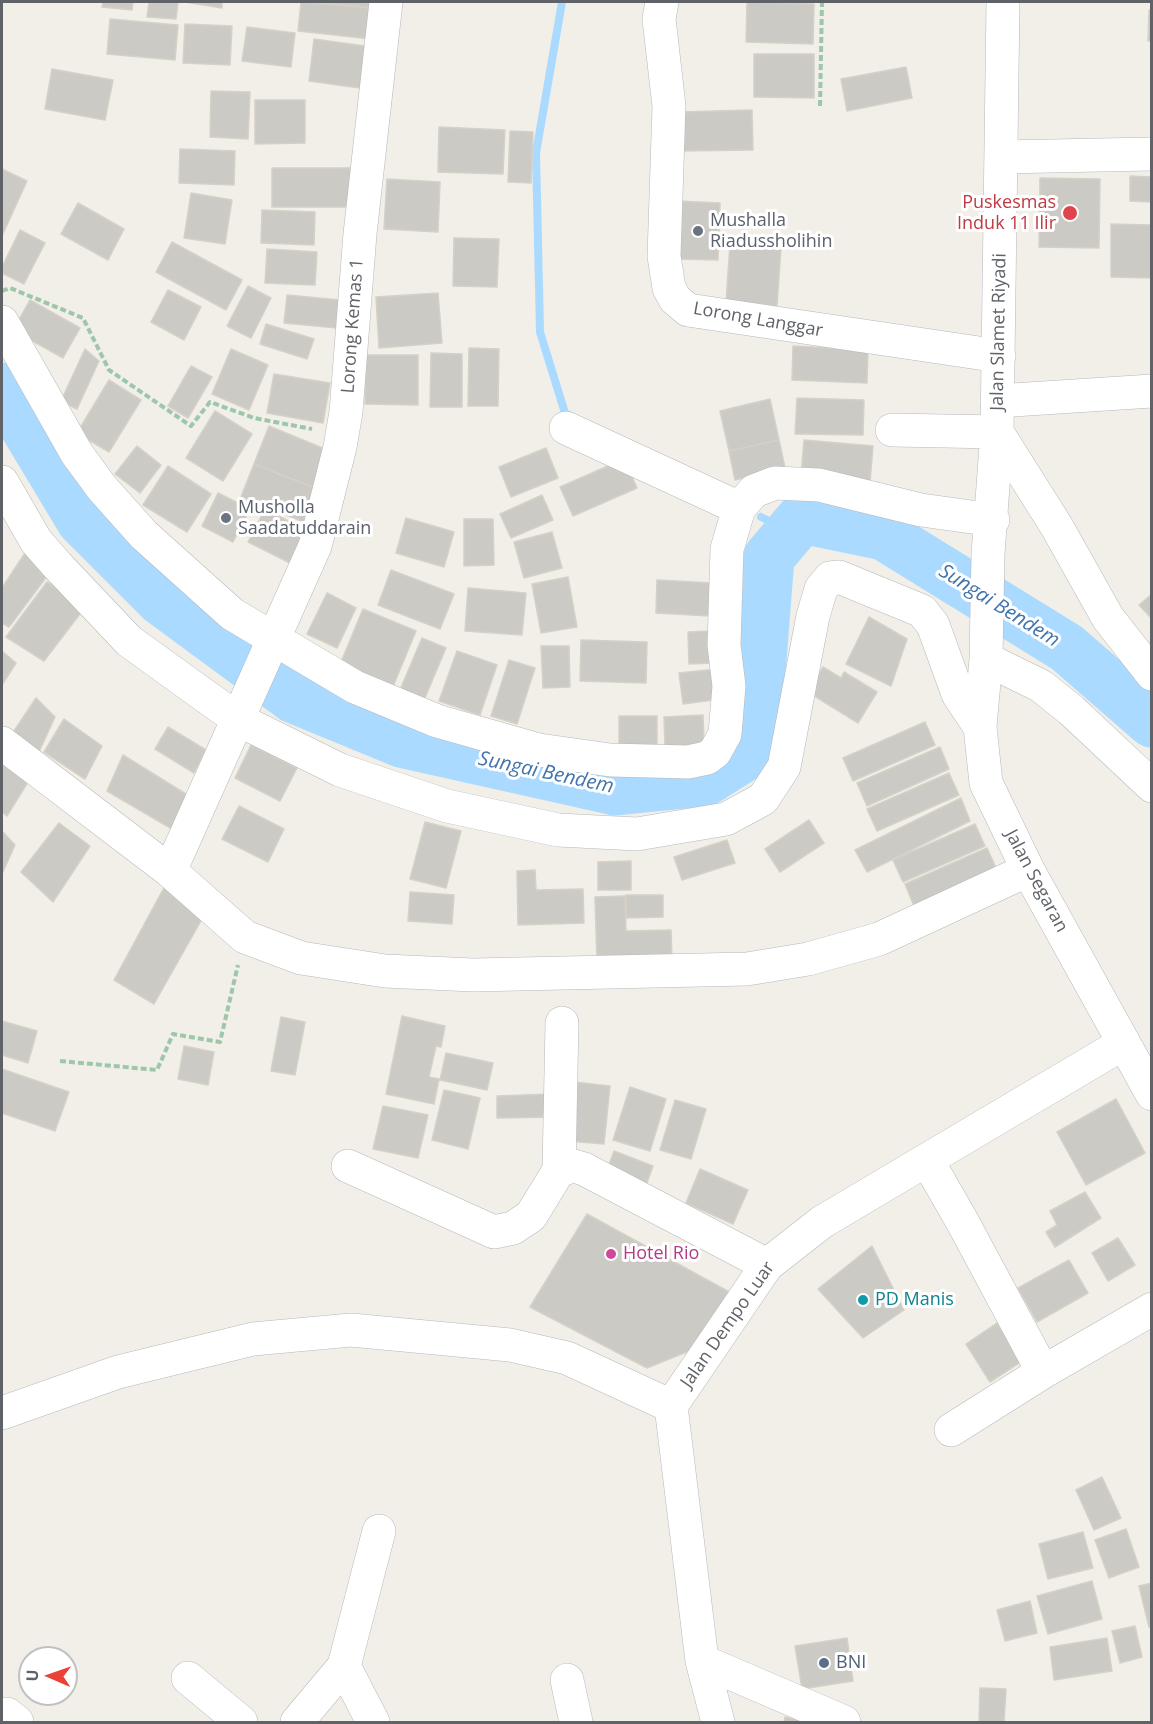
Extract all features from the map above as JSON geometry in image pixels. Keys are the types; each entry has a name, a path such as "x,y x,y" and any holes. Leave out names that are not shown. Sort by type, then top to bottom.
{"street":[{"name":"Lorong Kemas 1","path":"170,871 315,546 343,434 355,321 360,234 386,2"},
{"name":"Lorong Langgar","path":"662,2 659,19 669,106 664,256 669,288 675,299 688,310 999,356"},
{"name":"Jalan Slamet Riyadi","path":"986,656 988,554 993,520 999,356 1003,2"},
{"path":"1001,157 1152,154"},
{"path":"2,322 77,454 102,489 144,535 269,647 355,687 437,720 538,750 610,760 688,762 707,758 715,752 725,734 729,686 724,645 727,549 739,508 754,490 766,485 819,485 921,510 993,520"},
{"path":"892,430 1152,391"},
{"path":"997,416 1108,618 1152,674"},
{"path":"566,428 739,508"},
{"path":"2,482 36,541 129,641 340,770 447,806 558,830 637,834 726,819 763,799 784,766 813,616 821,589 830,578 839,577 922,611 933,625 958,694 980,727"},
{"path":"986,656 1048,692 1071,710 1152,786"},
{"name":"Jalan Segaran","path":"986,656 980,727 986,783 1028,870 1152,1094"},
{"path":"2,744 170,871 245,937 301,958 385,971 473,975 747,969 808,959 879,939 1028,870"},
{"path":"348,1166 494,1232 513,1228 531,1216 559,1170 562,1023"},
{"name":"Jalan Dempo Luar","path":"718,1722 702,1661 671,1406 767,1264 822,1222 1124,1042"},
{"path":"927,1160 1043,1372"},
{"path":"559,1170 574,1166 584,1169 767,1264"},
{"path":"951,1430 1043,1372 1152,1309"},
{"path":"2,1413 118,1372 253,1339 351,1330 510,1345 567,1358 671,1406"},
{"path":"297,1722 344,1666 379,1531"},
{"path":"702,1661 844,1722"},
{"path":"344,1666 373,1722"},
{"path":"188,1678 241,1722"},
{"path":"567,1680 576,1722"}],"path":[{"path":"820,106 822,2"},
{"path":"2,291 10,288 83,318 109,370 191,426 210,402 254,417 343,434"},
{"path":"60,1060 157,1070 173,1034 220,1042 245,937"}],"building":[{"path":"103,2 133,2 132,10 102,7"},
{"path":"149,2 178,2 176,19 147,17"},
{"path":"185,2 222,2 222,8"},
{"path":"301,2 374,8 371,39 298,31"},
{"path":"313,2 375,2 374,8"},
{"path":"747,2 814,4 813,44 746,42"},
{"path":"1149,10 1152,10 1152,41 1148,41"},
{"path":"110,19 178,25 175,60 107,54"},
{"path":"185,24 232,26 230,65 183,63"},
{"path":"247,27 295,33 291,67 242,61"},
{"path":"314,39 372,47 367,89 309,81"},
{"path":"754,54 814,54 814,98 754,97"},
{"path":"906,67 912,98 847,111 841,79"},
{"path":"52,69 113,80 105,120 45,109"},
{"path":"211,91 250,92 248,139 210,137"},
{"path":"255,100 305,100 305,143 255,144"},
{"path":"752,110 753,150 681,151 680,112"},
{"path":"439,127 505,130 503,174 438,172"},
{"path":"510,131 533,132 531,183 508,182"},
{"path":"180,149 235,151 234,185 179,183"},
{"path":"272,168 351,168 351,207 272,207"},
{"path":"2,169 27,181 2,236"},
{"path":"1130,176 1152,177 1152,202 1130,201"},
{"name":"Puskesmas Induk 11 Ilir","path":"1040,178 1100,179 1099,248 1039,247"},
{"path":"387,179 440,182 438,232 384,229"},
{"path":"191,193 232,200 225,244 184,238"},
{"name":"Mushalla Riadussholihin","path":"678,201 720,203 718,260 676,259"},
{"path":"78,203 124,229 108,260 61,234"},
{"path":"262,210 315,212 314,245 261,243"},
{"path":"1111,224 1152,225 1152,278 1111,277"},
{"path":"20,230 45,243 24,284 2,273 2,267"},
{"path":"454,238 499,239 497,287 453,286"},
{"path":"172,242 242,280 226,310 156,272"},
{"path":"730,244 781,248 777,306 726,302"},
{"path":"267,249 317,252 315,285 265,283"},
{"path":"248,286 271,298 251,338 227,326"},
{"path":"168,290 201,307 184,340 151,322"},
{"path":"438,293 442,343 379,348 376,297"},
{"path":"287,295 340,300 337,328 284,323"},
{"path":"30,300 80,328 63,358 13,330"},
{"path":"266,324 314,339 307,359 260,344"},
{"path":"793,346 868,350 867,383 792,380"},
{"path":"469,348 499,349 498,406 468,406"},
{"path":"85,349 99,361 77,409 61,401"},
{"path":"231,349 268,365 249,410 212,394"},
{"path":"431,353 462,354 462,407 430,407"},
{"path":"366,355 418,355 418,405 365,404"},
{"path":"191,366 212,377 188,418 168,406"},
{"path":"274,374 330,383 323,423 267,413"},
{"path":"109,380 141,400 109,452 77,433"},
{"path":"797,398 864,400 863,435 795,434"},
{"path":"770,399 779,440 729,451 720,411"},
{"path":"215,411 252,434 223,481 186,458"},
{"path":"269,426 337,454 322,491 254,464"},
{"path":"779,440 785,468 735,480 729,451"},
{"path":"804,440 873,446 870,482 801,476"},
{"path":"137,446 161,465 140,493 115,474"},
{"path":"546,448 558,478 511,497 499,467"},
{"path":"624,459 637,488 573,516 560,487"},
{"path":"254,464 322,491 309,524 241,497"},
{"path":"168,466 211,494 187,532 143,505"},
{"name":"Musholla Saadatuddarain","path":"218,493 250,509 233,542 202,526"},
{"path":"542,495 553,520 511,538 500,514"},
{"path":"265,509 310,532 294,565 248,542"},
{"path":"406,518 454,532 444,567 396,553"},
{"path":"464,519 493,519 494,565 464,566"},
{"path":"552,532 562,568 524,578 514,542"},
{"path":"25,553 50,572 9,627 2,623 2,588"},
{"path":"391,570 454,594 440,629 378,605"},
{"path":"568,577 577,627 541,633 532,584"},
{"path":"657,580 711,583 710,616 656,613"},
{"path":"47,582 86,606 44,661 6,637"},
{"path":"468,588 526,593 522,635 465,631"},
{"path":"327,593 356,608 337,648 307,634"},
{"path":"1152,594 1152,619 1139,605"},
{"path":"363,609 416,631 392,689 339,667"},
{"path":"869,617 907,639 891,686 846,664"},
{"path":"712,631 713,663 689,664 688,632"},
{"path":"422,638 446,648 424,700 400,690"},
{"path":"581,640 647,642 646,683 580,681"},
{"path":"541,646 569,646 570,687 543,688"},
{"path":"2,651 16,663 2,685"},
{"path":"457,651 497,665 480,715 439,701"},
{"path":"509,660 535,668 517,724 491,716"},
{"path":"823,667 841,678 844,672 877,692 858,723 808,692"},
{"path":"717,669 721,699 683,704 679,673"},
{"path":"36,698 55,717 38,754 12,734"},
{"path":"703,715 704,745 665,747 664,717"},
{"path":"619,716 657,716 657,747 619,746"},
{"path":"64,719 102,746 85,779 44,752"},
{"path":"925,722 935,745 853,781 843,758"},
{"path":"168,727 206,750 194,773 155,749"},
{"path":"251,745 297,768 280,801 235,778"},
{"path":"940,747 949,769 867,806 857,783"},
{"path":"123,755 189,796 172,829 107,791"},
{"path":"4,760 31,777 7,816 2,812 2,764"},
{"path":"949,773 959,795 877,831 867,809"},
{"path":"961,798 970,821 867,872 855,850"},
{"path":"239,806 284,829 268,862 222,839"},
{"path":"809,820 824,843 780,872 765,849"},
{"path":"425,822 461,831 446,888 410,879"},
{"path":"59,823 90,846 53,902 21,872"},
{"path":"975,824 985,846 903,882 893,860"},
{"path":"2,831 15,845 2,874"},
{"path":"727,840 735,863 682,880 674,857"},
{"path":"987,848 997,870 914,906 905,884"},
{"path":"631,861 631,890 598,890 598,862"},
{"path":"535,870 536,890 583,889 584,923 518,925 517,871"},
{"path":"166,884 206,912 154,1004 114,980"},
{"path":"410,892 454,895 452,924 408,921"},
{"path":"626,895 663,895 663,917 626,918"},
{"path":"625,896 626,931 671,930 672,960 597,962 595,897"},
{"path":"402,1016 445,1026 441,1047 436,1046 429,1077 439,1079 434,1104 386,1094"},
{"path":"281,1017 305,1022 295,1075 271,1071"},
{"path":"2,1021 37,1031 28,1063 2,1055"},
{"path":"184,1046 214,1052 208,1085 178,1079"},
{"path":"446,1053 493,1063 487,1090 440,1080"},
{"path":"2,1069 69,1092 55,1131 2,1113"},
{"path":"574,1082 610,1086 604,1144 568,1141"},
{"path":"630,1087 666,1099 650,1151 613,1140"},
{"path":"444,1090 480,1098 468,1149 432,1140"},
{"path":"553,1094 553,1117 497,1118 497,1096"},
{"path":"1116,1099 1145,1153 1086,1185 1057,1132"},
{"path":"675,1100 706,1109 691,1159 660,1150"},
{"path":"383,1106 428,1115 418,1158 373,1149"},
{"path":"614,1151 653,1166 644,1191 605,1175"},
{"path":"700,1169 748,1190 733,1224 686,1203"},
{"path":"1085,1192 1101,1218 1055,1247 1046,1232 1057,1225 1050,1211"},
{"name":"Hotel Rio","path":"587,1214 731,1293 689,1351 647,1368 530,1307"},
{"path":"1118,1238 1135,1265 1108,1281 1092,1253"},
{"name":"PD Manis","path":"872,1246 904,1310 863,1338 818,1289"},
{"path":"1069,1260 1088,1293 1037,1322 1018,1288"},
{"path":"997,1323 1022,1361 990,1382 966,1344"},
{"path":"1102,1477 1121,1518 1094,1530 1076,1490"},
{"path":"1126,1529 1139,1567 1109,1578 1095,1540"},
{"path":"1083,1532 1093,1568 1048,1579 1039,1544"},
{"path":"1092,1581 1102,1619 1048,1634 1037,1596"},
{"path":"1152,1583 1152,1627 1149,1627 1139,1586"},
{"path":"1030,1601 1037,1633 1005,1641 997,1610"},
{"path":"1135,1626 1142,1657 1120,1663 1112,1631"},
{"name":"BNI","path":"847,1638 853,1681 802,1689 795,1646"},
{"path":"1107,1638 1112,1671 1054,1680 1050,1647"},
{"path":"980,1688 1006,1689 1004,1722 979,1722"},
{"path":"785,1717 808,1722 784,1722"}],"waterway":[{"path":"562,2 536,153 540,332 565,413 572,417"},
{"name":"Sungai Bendem","path":"2,388 82,521 161,600 294,698 401,742 616,790 705,781 754,750 769,557 802,518 884,535 1067,648 1152,722"},
{"path":"761,517 790,531"}],"place":[{"name":"Puskesmas Induk 11 Ilir","path":"1070,213"},
{"name":"Mushalla Riadussholihin","path":"698,231"},
{"name":"Musholla Saadatuddarain","path":"226,518"},
{"name":"Hotel Rio","path":"611,1254"},
{"name":"PD Manis","path":"863,1300"},
{"name":"BNI","path":"824,1663"}]}
